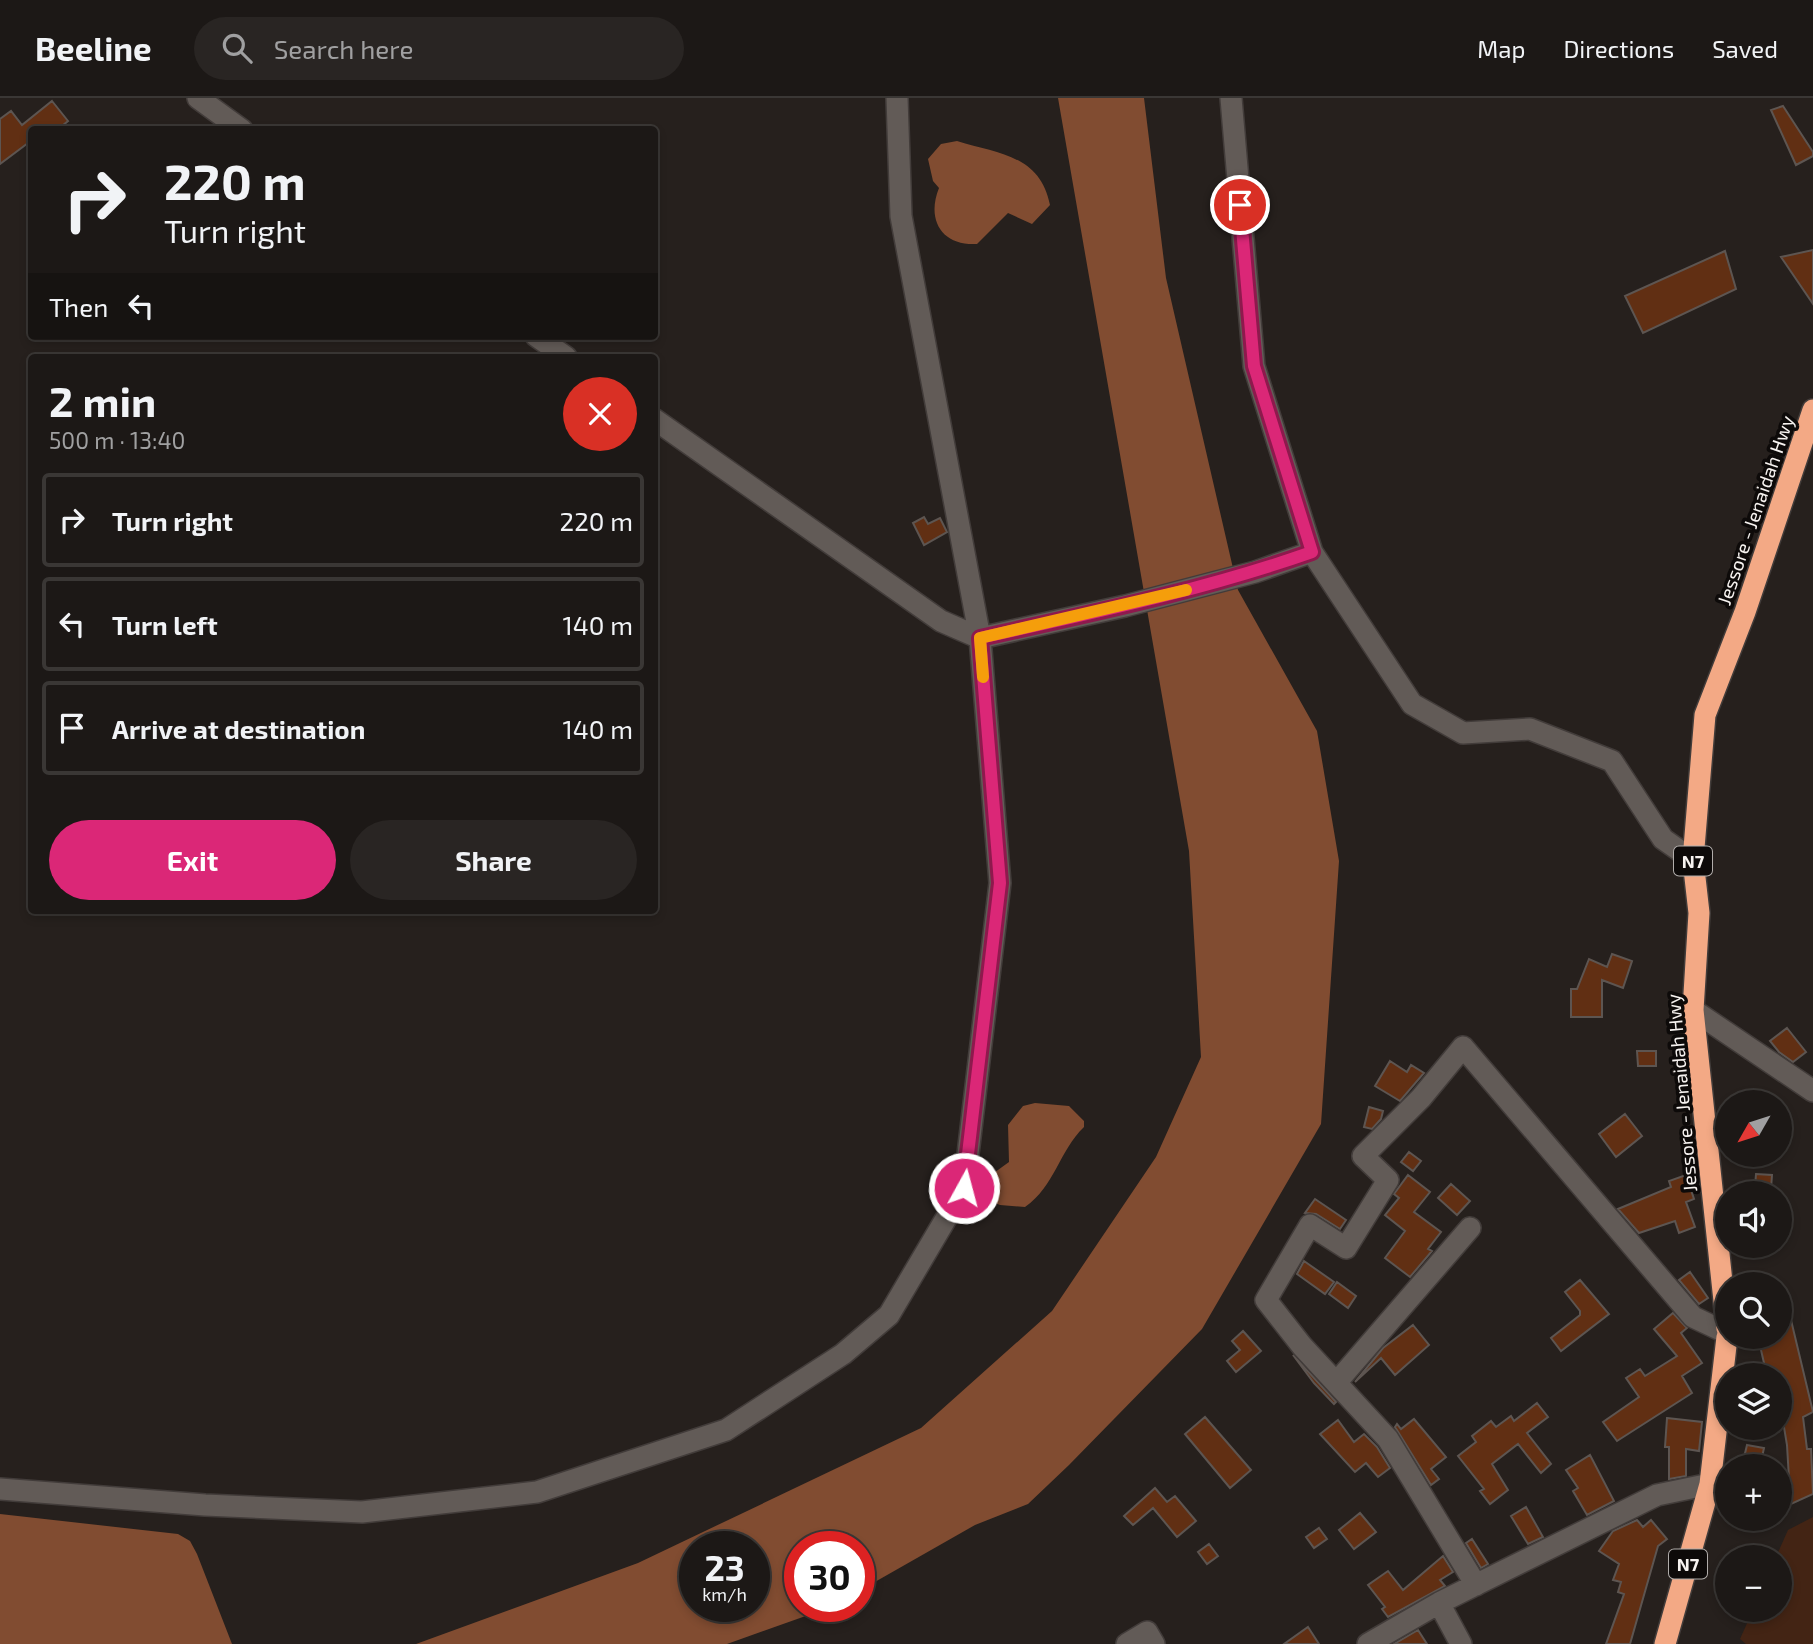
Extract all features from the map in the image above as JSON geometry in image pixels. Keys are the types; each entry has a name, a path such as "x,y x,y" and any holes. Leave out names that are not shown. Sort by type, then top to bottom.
{"highway":[{"name":"Jessore - Jenaidah Hwy","path":"1721,1272 1693,1010 1699,913 1693,860 1705,715 1745,612 1813,410"},
{"name":"Jessore - Jenaidah Hwy","path":"1710,1485 1725,1349"},
{"name":"N7","path":"1665,1644 1710,1485"}],"street":[{"path":"198,98 236,126"},
{"path":"0,1489 205,1505 362,1511 537,1492 726,1430 843,1353 890,1315 964,1188 1000,883 980,638 901,216 897,98"},
{"path":"1231,98 1254,366 1312,552 1412,704 1463,733 1530,729 1612,761 1663,839 1693,860"},
{"path":"542,340 562,354"},
{"path":"658,422 941,621 980,638 1125,607 1255,572 1312,552"},
{"path":"1693,1010 1813,1091"},
{"path":"1476,1585 1388,1439 1302,1346 1266,1300 1310,1225 1346,1248 1388,1180 1363,1156 1421,1098 1463,1047 1693,1317 1715,1327"},
{"path":"1336,1383 1470,1228"},
{"path":"1368,1644 1438,1603 1657,1495 1710,1485"},
{"path":"1438,1603 1461,1644"},
{"path":"1126,1644 1147,1632 1154,1644"}],"shaded area":[{"path":"1058,98 1144,98 1166,278 1238,590 1317,731 1339,861 1321,1124 1202,1329 1028,1504 975,1525 875,1582 875,1531 784,1531 784,1622 789,1622 727,1644 416,1644 638,1563 679,1543 679,1622 770,1622 770,1531 705,1531 921,1428 1052,1311 1156,1157 1201,1057 1189,851"},
{"path":"957,141 1016,159 1027,166 1045,188 1050,205 1032,224 1008,213 977,244 954,241 946,236 936,220 935,200 939,188 933,181 928,159 941,144"},
{"path":"1035,1103 1069,1106 1084,1121 1084,1127 1068,1147 1043,1189 1025,1207 1000,1205 985,1199 981,1190 991,1175 1009,1162 1008,1125 1023,1106"},
{"path":"0,1514 178,1534 190,1541 197,1554 232,1644 0,1644"},
{"path":"1813,1517 1813,1644 1746,1644 1740,1639 1748,1622 1792,1622 1792,1545 1781,1545 1788,1531 1792,1531 1792,1528"}],"building":[{"path":"52,101 68,121 62,126 28,126 28,143 0,164 0,119 11,111 22,125"},
{"path":"1783,106 1813,152 1813,156 1796,165 1771,110"},
{"path":"1813,250 1813,304 1781,257"},
{"path":"1725,251 1736,289 1643,333 1625,296"},
{"path":"924,517 928,524 940,518 947,532 924,545 913,523"},
{"path":"1612,954 1632,961 1623,988 1602,980 1602,1017 1571,1017 1571,989 1577,989 1589,959 1607,967"},
{"path":"1787,1028 1806,1052 1793,1062 1770,1041"},
{"path":"1637,1051 1656,1051 1656,1066 1638,1066"},
{"path":"1390,1061 1407,1072 1411,1065 1424,1073 1400,1101 1375,1086"},
{"path":"1369,1107 1383,1111 1381,1119 1372,1129 1364,1127"},
{"path":"1625,1114 1642,1136 1616,1157 1599,1134"},
{"path":"1409,1152 1421,1161 1413,1171 1401,1162"},
{"path":"1756,1174 1772,1175 1772,1181 1755,1181"},
{"path":"1408,1175 1430,1192 1414,1212 1441,1232 1428,1249 1432,1251 1410,1277 1385,1258 1405,1231 1385,1215 1399,1198 1394,1194"},
{"path":"1686,1175 1694,1199 1686,1202 1695,1227 1679,1233 1675,1221 1639,1233 1618,1209 1671,1187 1669,1181"},
{"path":"1451,1184 1470,1201 1457,1215 1438,1198"},
{"path":"1315,1199 1346,1220 1340,1229 1316,1214 1305,1213"},
{"path":"1304,1261 1334,1282 1325,1294 1297,1274"},
{"path":"1690,1272 1708,1298 1699,1304 1679,1280"},
{"path":"1580,1280 1609,1314 1561,1351 1551,1338 1580,1315 1580,1311 1565,1292"},
{"path":"1337,1282 1356,1296 1348,1308 1329,1294"},
{"path":"1673,1313 1687,1328 1681,1333 1702,1363 1682,1376 1692,1393 1617,1441 1603,1422 1639,1397 1626,1378 1640,1369 1645,1376 1677,1356 1654,1329"},
{"path":"1792,1324 1813,1412 1803,1417 1807,1449 1811,1449 1813,1494 1792,1504 1792,1454 1788,1454 1786,1440 1792,1440 1792,1363 1764,1363 1761,1349 1792,1349"},
{"path":"1413,1325 1429,1345 1395,1375 1381,1358 1355,1382 1383,1348"},
{"path":"1243,1331 1261,1351 1236,1372 1227,1361 1240,1350 1232,1341"},
{"path":"1293,1355 1336,1402 1334,1404 1314,1383"},
{"path":"1537,1403 1548,1417 1527,1433 1551,1464 1541,1473 1518,1444 1492,1464 1508,1490 1490,1504 1480,1491 1484,1489 1458,1456 1476,1442 1472,1436 1491,1421 1496,1427 1511,1416 1514,1421"},
{"path":"1205,1417 1251,1470 1230,1488 1185,1434"},
{"path":"1667,1418 1702,1422 1699,1451 1686,1449 1686,1476 1669,1479 1669,1447 1665,1447"},
{"path":"1414,1419 1446,1457 1431,1469 1439,1479 1431,1485 1395,1427 1397,1424 1401,1429"},
{"path":"1338,1420 1354,1442 1364,1434 1377,1447 1390,1468 1378,1477 1366,1463 1355,1472 1320,1434"},
{"path":"1747,1445 1764,1448 1763,1454 1745,1454"},
{"path":"1590,1455 1614,1501 1587,1515 1573,1491 1578,1488 1566,1470"},
{"path":"1155,1488 1167,1502 1175,1496 1196,1521 1177,1537 1153,1508 1133,1525 1124,1516"},
{"path":"1526,1507 1543,1537 1528,1544 1511,1516"},
{"path":"1360,1513 1376,1532 1354,1549 1339,1530"},
{"path":"1637,1520 1643,1527 1651,1520 1667,1539 1658,1546 1630,1644 1606,1644 1624,1594 1618,1592 1621,1582 1613,1580 1619,1564 1599,1551 1613,1531"},
{"path":"1319,1528 1327,1539 1314,1548 1306,1537"},
{"path":"1472,1539 1488,1564 1481,1568 1466,1543"},
{"path":"1209,1544 1218,1556 1207,1564 1198,1552"},
{"path":"1443,1556 1453,1572 1440,1580 1445,1586 1388,1617 1382,1609 1385,1607 1368,1585 1388,1571 1403,1590"},
{"path":"1308,1627 1319,1644 1284,1644"},
{"path":"1418,1630 1427,1644 1394,1644"}],"slow traffic":[{"path":"983,677 980,638 1125,607 1186,590"}],"route":[{"path":"964,1188 1000,883 980,638 1125,607 1255,572 1312,552 1254,366 1240,205"}]}
